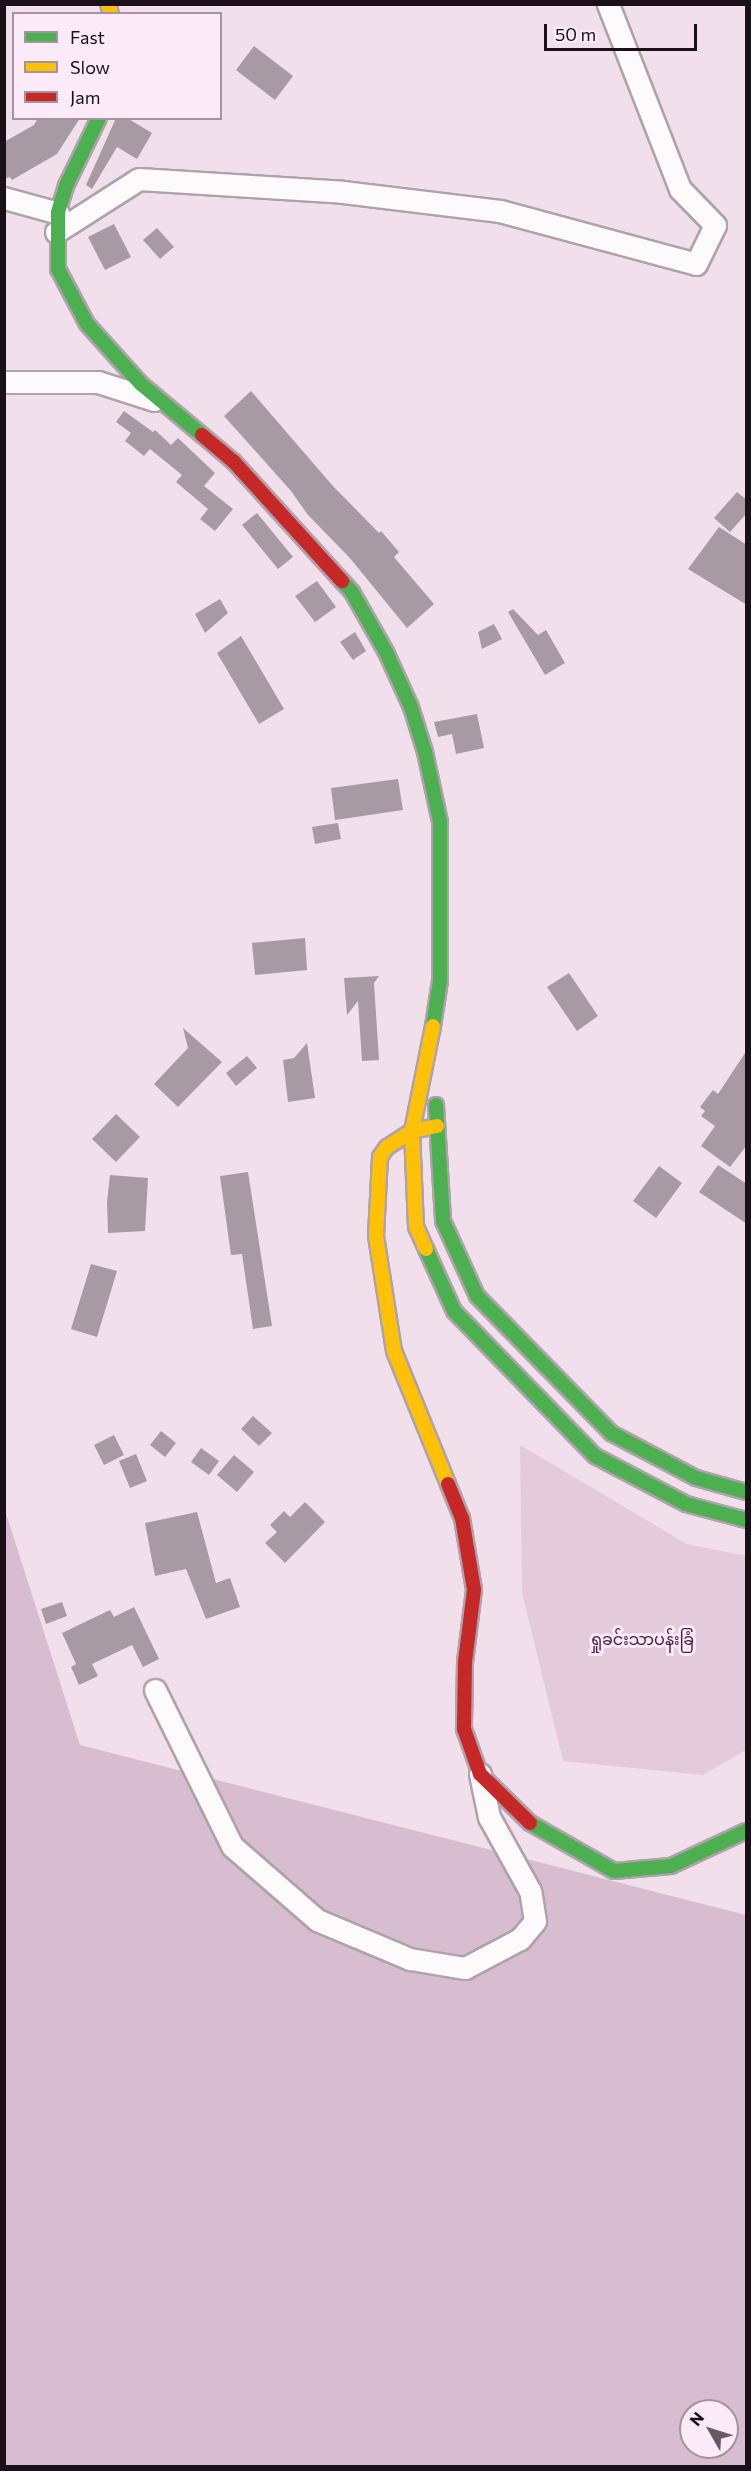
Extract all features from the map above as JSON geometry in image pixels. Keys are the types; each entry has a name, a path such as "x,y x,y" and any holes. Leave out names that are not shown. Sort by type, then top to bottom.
{"main road":[{"path":"98,120 66,186 57,223 58,269 87,324 160,403 234,462 352,592 386,652 411,707 425,752 440,822 440,981 411,1131 416,1227 454,1311 595,1456 686,1504 747,1520"},
{"path":"433,1026 443,1221 477,1296 611,1433 696,1478 747,1492"},
{"path":"437,1126 411,1131 387,1147 380,1157 376,1236 394,1351 462,1518 474,1590 465,1662 464,1729 480,1774 527,1821 614,1871 671,1866 747,1831"}],"street":[{"path":"4,198 57,223 140,179 343,192 500,211 696,264 715,225 680,189 608,4"},
{"path":"4,382 98,382 160,403"},
{"path":"155,1690 232,1846 317,1920 410,1959 465,1968 520,1939 535,1921 530,1891 489,1817 480,1774"}],"green space":[{"name":"ရှုခင်းသာပန်းခြံ","path":"520,1445 687,1544 746,1556 746,1750 703,1775 563,1761 522,1593"}],"shaded area":[{"path":"4,1507 80,1745 746,1915 746,2466 5,2466"}],"building":[{"path":"254,46 293,76 275,100 236,70"},
{"path":"37,120 79,120 57,154 12,180 10,177 4,179 4,142 34,125"},
{"path":"115,120 130,120 152,133 137,159 117,147 92,189 86,185"},
{"path":"114,224 131,257 105,270 88,237"},
{"path":"157,228 174,247 160,259 143,240"},
{"path":"251,391 332,485 379,533 381,531 399,552 394,557 434,604 407,628 349,557 308,515 291,491 224,416"},
{"path":"124,411 153,432 155,430 171,445 178,438 215,473 204,486 233,509 215,531 200,519 208,509 176,482 182,475 150,449 144,456 125,441 131,433 116,422"},
{"path":"737,492 747,500 747,513 730,532 714,518"},
{"path":"257,513 293,557 278,569 242,525"},
{"path":"719,527 747,545 747,605 688,569"},
{"path":"317,581 336,607 315,622 295,596"},
{"path":"220,599 228,613 205,633 195,614"},
{"path":"513,609 538,635 546,630 565,663 545,675 508,612"},
{"path":"494,624 502,639 482,649 478,632"},
{"path":"355,632 366,651 353,660 340,642"},
{"path":"241,636 284,709 259,724 217,653"},
{"path":"477,714 484,748 456,754 452,734 438,737 434,722"},
{"path":"398,779 403,810 335,820 331,788"},
{"path":"338,823 341,839 315,844 312,827"},
{"path":"305,938 307,970 255,975 252,943"},
{"path":"569,973 598,1016 577,1031 547,987"},
{"path":"379,976 374,983 379,1060 362,1061 358,1001 347,1015 344,978"},
{"path":"183,1028 222,1062 178,1107 154,1084 188,1048"},
{"path":"307,1043 315,1098 288,1102 283,1060 294,1058"},
{"path":"747,1050 747,1145 730,1167 701,1146 715,1126 701,1116 705,1111 700,1107 713,1090 718,1094"},
{"path":"247,1056 257,1068 236,1086 226,1073"},
{"path":"116,1114 140,1137 116,1162 92,1139"},
{"path":"718,1165 747,1184 747,1224 699,1192"},
{"path":"659,1166 682,1183 656,1218 633,1201"},
{"path":"248,1172 272,1326 253,1329 242,1254 231,1255 220,1176"},
{"path":"110,1175 148,1178 145,1231 108,1233 107,1202"},
{"path":"91,1264 117,1271 97,1337 71,1329"},
{"path":"253,1416 272,1433 259,1446 241,1429"},
{"path":"161,1431 176,1443 165,1457 150,1445"},
{"path":"114,1435 124,1455 104,1465 94,1445"},
{"path":"201,1448 219,1461 209,1475 191,1462"},
{"path":"136,1454 147,1481 130,1488 119,1461"},
{"path":"234,1455 254,1472 237,1492 217,1475"},
{"path":"305,1502 325,1522 285,1563 265,1543 277,1532 270,1525 284,1511 290,1517"},
{"path":"197,1512 216,1583 230,1578 240,1607 206,1619 186,1569 155,1576 145,1523"},
{"path":"62,1602 67,1616 46,1624 41,1609"},
{"path":"134,1607 159,1659 143,1667 132,1645 92,1664 98,1676 79,1685 71,1667 76,1664 62,1633 110,1610 114,1617"}],"traffic: fast":[{"path":"98,120 66,186 58,213 58,269 87,324 141,384 202,435"},
{"path":"342,581 352,592 386,652 411,707 425,752 440,822 440,981 433,1026"},
{"path":"436,1105 443,1221 477,1296 611,1433 696,1478 746,1492"},
{"path":"426,1249 454,1311 595,1456 686,1504 746,1520"},
{"path":"530,1823 614,1871 671,1866 746,1831"}],"traffic: slow":[{"path":"108,4 110,12"},
{"path":"426,1249 416,1227 412,1131 433,1026"},
{"path":"437,1126 412,1131 387,1147 380,1157 376,1236 394,1351 448,1484"}],"traffic: jam":[{"path":"202,435 234,462 342,581"},
{"path":"448,1484 462,1518 474,1590 465,1662 464,1729 480,1774 530,1823"}]}
